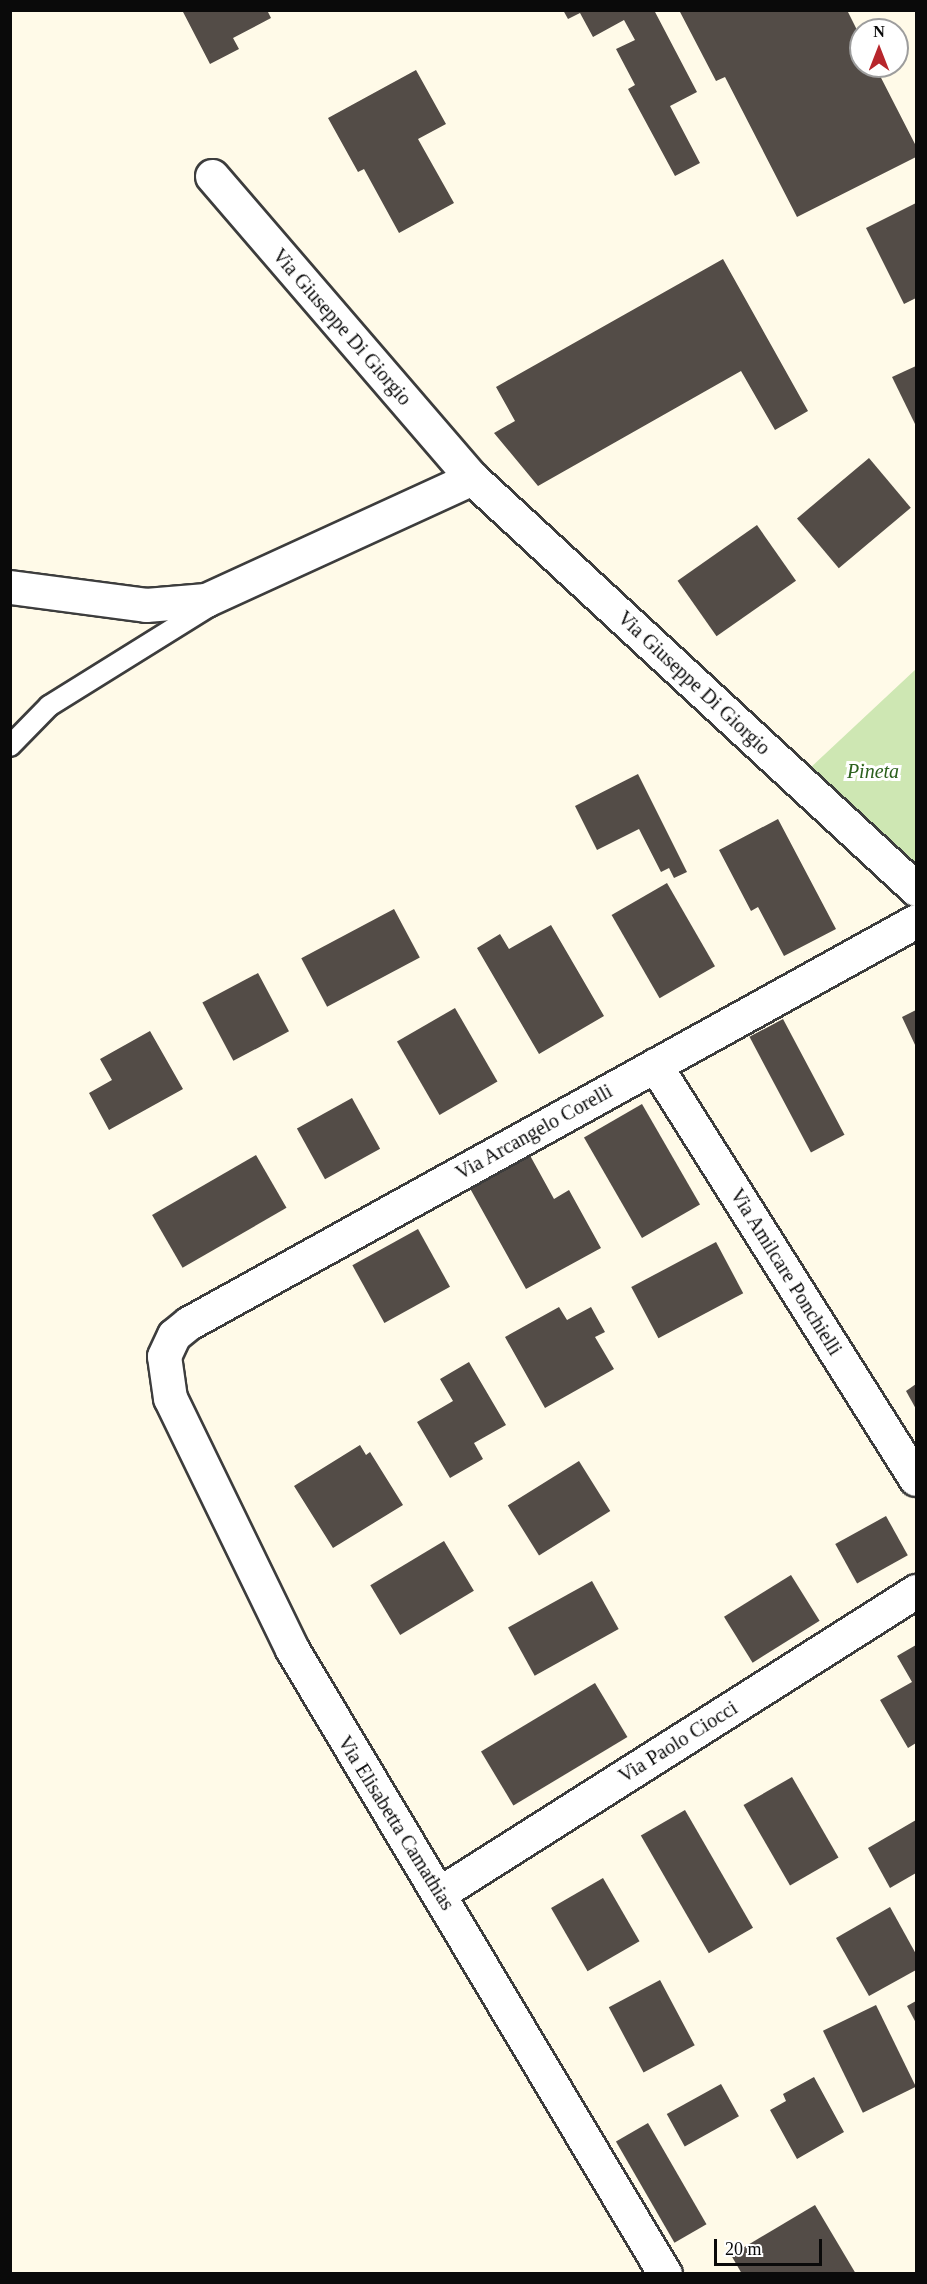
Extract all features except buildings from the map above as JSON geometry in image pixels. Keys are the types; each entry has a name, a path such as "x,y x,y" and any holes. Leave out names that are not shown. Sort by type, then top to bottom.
{"street":[{"name":"Via Giuseppe Di Giorgio","path":"212,176 472,478 916,889"},
{"path":"10,587 156,605 206,600 242,586 472,478"},
{"name":"Via Arcangelo Corelli","path":"164,1356 174,1335 189,1323 916,921"},
{"name":"Via Amilcare Ponchielli","path":"656,1065 916,1479"},
{"name":"Via Elisabetta Camathias","path":"164,1356 170,1398 261,1589 314,1687 440,1893 665,2274"},
{"name":"Via Paolo Ciocci","path":"440,1893 916,1591"}],"lane":[{"path":"10,746 49,706 242,586"}],"green space":[{"name":"Pineta","path":"916,669 916,880 809,769"}]}
